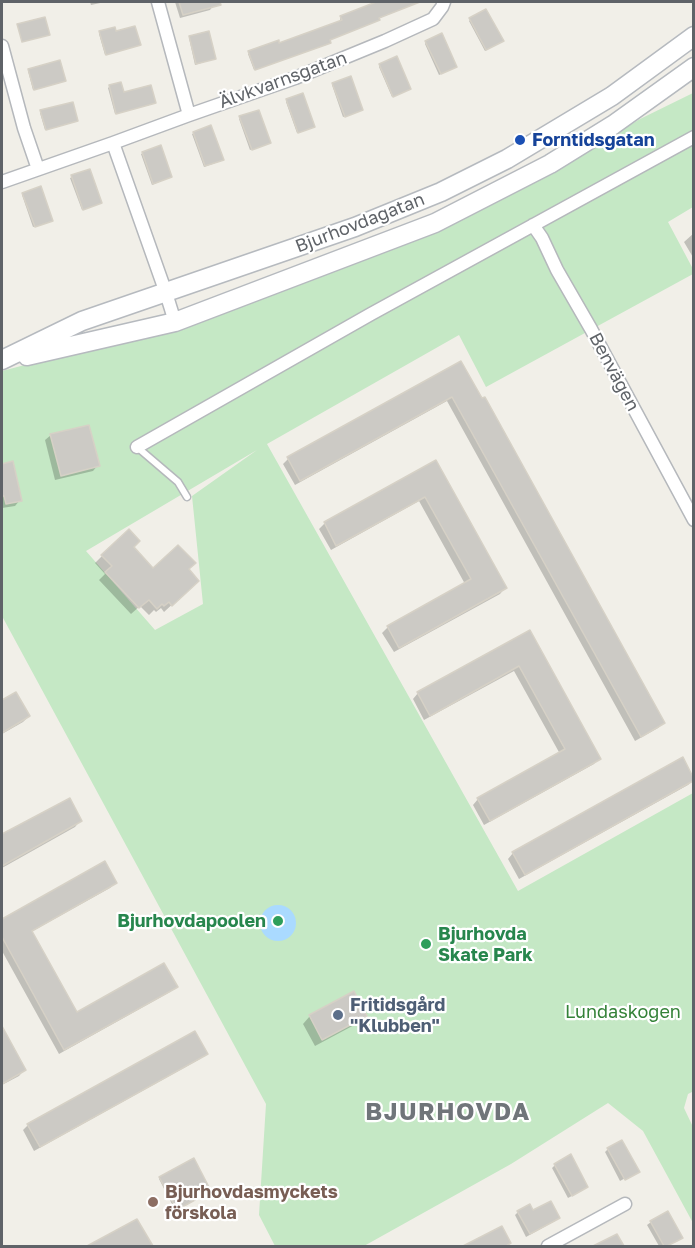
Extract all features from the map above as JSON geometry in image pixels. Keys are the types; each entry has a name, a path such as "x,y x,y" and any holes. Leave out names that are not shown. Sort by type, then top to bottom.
{"main road":[{"name":"Bjurhovdagatan","path":"2,361 82,321 355,227 441,192 507,159 612,96 693,36"},
{"name":"Bjurhovdagatan","path":"2,361 175,322 435,223 550,164 613,125 693,67"}],"street":[{"path":"158,2 189,115"},
{"name":"Älvkvarnsgatan","path":"2,182 295,78 433,19 443,2"},
{"path":"2,46 24,128 38,169"},
{"path":"137,447 371,314 693,137"},
{"path":"113,143 175,322"},
{"name":"Benvägen","path":"533,225 693,520"},
{"path":"548,1246 625,1204"}],"lane":[{"path":"137,447 178,482 187,496"}],"green space":[{"name":"Lundaskogen","path":"693,93 693,207 668,222 693,269 693,274 486,387 459,335 267,444 518,891 693,793 694,1091 688,1094 684,1108 693,1127 693,1223 643,1131 608,1103 511,1164 364,1246 275,1246 259,1215 266,1104 2,616 2,371 176,325 346,264 481,210 540,179 640,119","holes":["257,450 192,496 203,604 155,630 86,551"]}],"water":[{"name":"Bjurhovdapoolen","path":"278,905 291,910 296,923 291,936 278,941 265,936 260,923 265,910"}],"building":[{"path":"179,2 220,2 221,5 183,15"},
{"path":"376,2 420,2 330,40 331,43 255,70 248,51 279,40 279,43 342,20 340,16"},
{"path":"486,9 504,41 486,50 469,18"},
{"path":"45,17 50,35 22,42 17,24"},
{"path":"135,26 141,45 106,55 99,31 115,27 116,31"},
{"path":"209,31 216,59 196,64 189,36"},
{"path":"442,33 457,67 441,74 425,41"},
{"path":"397,56 411,89 393,97 379,64"},
{"path":"60,60 66,81 34,90 28,69"},
{"path":"351,76 363,110 345,117 332,83"},
{"path":"121,82 124,92 151,85 156,103 116,114 109,85"},
{"path":"303,93 315,127 298,133 286,99"},
{"path":"73,102 78,121 46,130 40,110"},
{"path":"259,110 271,143 252,150 239,116"},
{"path":"211,125 224,160 205,166 193,132"},
{"path":"161,145 172,177 153,184 142,152"},
{"path":"90,169 102,203 83,210 71,175"},
{"path":"41,186 53,221 35,227 22,193"},
{"path":"461,361 482,398 485,397 665,723 641,737 452,397 300,481 287,457"},
{"path":"89,425 100,466 61,476 50,434"},
{"path":"436,460 507,588 399,648 387,626 471,579 425,497 336,546 324,522"},
{"path":"13,461 22,501 6,504 2,496 2,464"},
{"path":"129,529 140,541 134,547 153,568 178,545 196,563 189,569 199,581 172,606 169,602 157,609 149,600 139,608 105,572 112,566 101,555"},
{"path":"530,630 601,759 490,821 477,798 565,749 519,666 430,716 417,692"},
{"path":"16,692 30,716 2,733 2,700"},
{"path":"683,757 693,781 525,875 512,852"},
{"path":"70,798 82,821 2,866 2,834"},
{"path":"105,861 117,883 32,931 77,1012 164,963 178,987 64,1050 2,937 2,919"},
{"name":"Fritidsgård \"Klubben\"","path":"354,991 367,1016 322,1040 309,1015"},
{"path":"2,1026 26,1070 2,1084"},
{"path":"195,1031 208,1054 40,1147 27,1124"},
{"path":"622,1140 640,1172 625,1180 607,1148"},
{"path":"571,1154 588,1187 572,1196 554,1164"},
{"path":"194,1158 211,1191 177,1210 159,1177"},
{"path":"551,1201 560,1218 530,1234 517,1211 530,1204 533,1210"},
{"path":"668,1211 683,1238 664,1246 650,1221"},
{"path":"137,1219 153,1246 87,1246"},
{"path":"502,1226 511,1243 506,1246 463,1246"},
{"path":"617,1234 624,1246 593,1246"}],"place":[{"name":"Forntidsgatan","path":"520,140"},
{"name":"Bjurhovdapoolen","path":"278,921"},
{"name":"Bjurhovda Skate Park","path":"426,944"},
{"name":"Fritidsgård \"Klubben\"","path":"338,1015"},
{"name":"Bjurhovdasmyckets förskola","path":"153,1202"}],"district":[{"name":"BJURHOVDA","path":"448,1112"}]}
